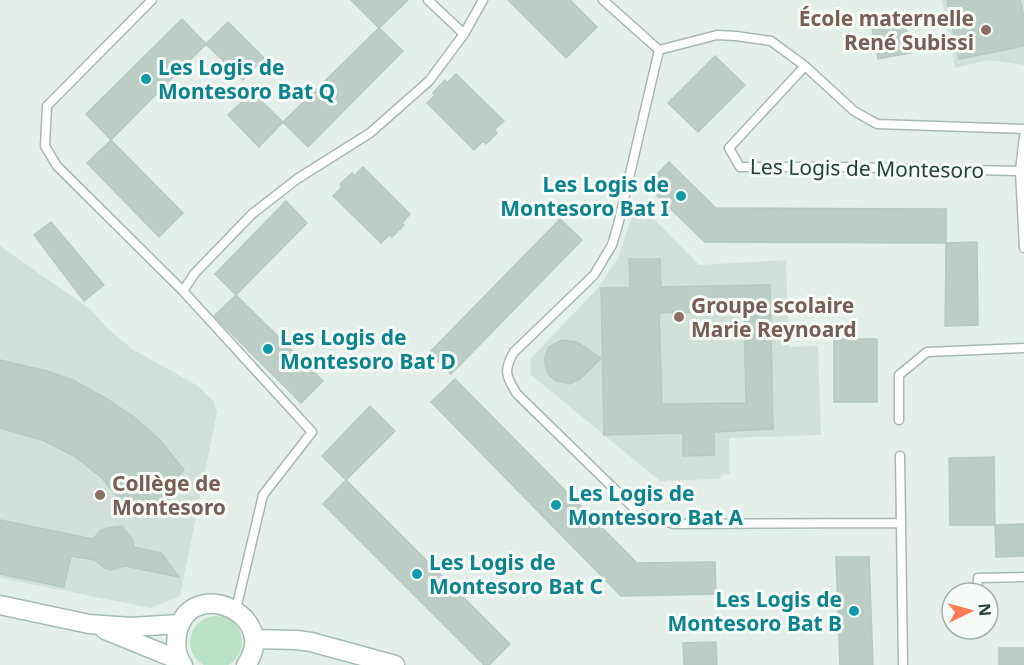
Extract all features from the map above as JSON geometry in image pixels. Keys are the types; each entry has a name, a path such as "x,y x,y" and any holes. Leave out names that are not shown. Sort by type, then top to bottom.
{"main road":[{"path":"181,662 175,642 180,624 193,610 211,603 224,604 236,609 245,617 254,639 253,651 246,665"},
{"path":"0,604 89,624 131,627 180,624"},
{"path":"89,624 181,662"},
{"path":"254,639 311,642 395,665"}],"lane":[{"path":"152,0 47,106 45,146 57,166 183,291 312,432 263,495 236,609"},
{"path":"428,0 464,34"},
{"path":"183,291 195,273 252,214 297,179 370,133 429,81 464,34 483,0"},
{"path":"603,0 659,50 618,225 612,245 594,275 514,352 507,363 507,378 517,393 640,514 674,524 901,523"},
{"name":"Les Logis de Montesoro","path":"659,50 717,35 771,41 805,66 854,111 877,124 1024,129"},
{"name":"Les Logis de Montesoro","path":"805,66 729,148 740,167 843,166 1020,171"},
{"path":"1024,136 1020,171 1024,248"},
{"path":"899,420 899,375 927,352 1024,348"},
{"path":"900,456 903,665"},
{"path":"978,581 978,578 1024,577"}],"shaded area":[{"name":"École maternelle René Subissi","path":"942,0 1024,0 1024,65 988,60 955,68"},
{"name":"Groupe scolaire Marie Reynoard","path":"637,202 699,265 786,260 789,347 818,346 821,435 729,438 730,474 721,475 720,479 660,481 530,374 531,358 597,289 618,258"},
{"name":"Collège de Montesoro","path":"0,246 90,309 108,329 132,349 198,386 214,402 217,412 180,596 151,608 0,578"}],"green space":[{"path":"216,616 226,618 234,624 240,632 242,642 240,652 234,660 226,666 216,668 206,666 198,660 192,652 190,642 192,632 198,624 206,618"}],"building":[{"path":"351,0 408,0 379,28"},
{"path":"508,0 570,0 597,27 566,58"},
{"name":"École maternelle René Subissi","path":"947,0 1020,0 1024,17 1024,46 959,59"},
{"name":"Les Logis de Montesoro Bat Q","path":"182,19 206,44 111,140 86,114"},
{"path":"228,22 264,58 243,80 206,44"},
{"path":"905,22 911,53 878,59 872,28"},
{"path":"379,28 403,51 308,147 283,122"},
{"path":"715,56 745,85 698,132 668,103"},
{"path":"456,74 504,121 494,130 497,133 486,144 483,141 474,150 427,103 445,80 447,83"},
{"path":"252,92 283,122 259,147 228,115"},
{"path":"111,140 183,213 159,237 87,163"},
{"name":"Les Logis de Montesoro Bat I","path":"669,162 716,208 946,209 946,243 705,242 646,185"},
{"path":"363,167 410,214 402,223 404,225 392,237 390,234 381,243 333,196 342,187 340,184 352,173 354,176"},
{"name":"Les Logis de Montesoro Bat D","path":"286,201 307,223 236,295 215,274"},
{"path":"560,219 582,240 451,374 429,353"},
{"path":"51,222 104,285 84,301 34,235"},
{"path":"977,242 978,325 945,326 946,243"},
{"path":"629,259 660,259 661,287 770,285 773,429 714,432 714,455 683,456 683,433 604,435 601,288 630,288","holes":["744,311 746,403 662,404 659,313"]},
{"name":"Les Logis de Montesoro Bat D","path":"236,295 323,381 301,403 214,316"},
{"path":"834,339 877,339 877,402 834,402"},
{"path":"562,340 577,342 601,358 580,379 569,384 555,380 549,375 545,365 549,347"},
{"path":"0,360 47,371 73,380 134,417 160,440 184,470 166,487 171,497 136,518 101,477 74,456 45,441 0,428"},
{"name":"Les Logis de Montesoro Bat A","path":"455,379 637,563 715,562 716,594 621,596 431,402"},
{"path":"370,406 395,431 346,480 322,456"},
{"path":"994,457 995,525 950,525 949,458"},
{"name":"Les Logis de Montesoro Bat C","path":"346,480 510,644 489,665 484,665 323,504"},
{"path":"0,520 93,539 100,531 122,526 132,539 134,547 161,553 179,577 125,566 111,570 104,568 95,560 71,556 64,587 0,574"},
{"path":"1024,524 1024,556 996,557 995,525"},
{"name":"Les Logis de Montesoro Bat B","path":"836,557 869,557 873,665 840,665"},
{"path":"716,642 717,665 684,665 683,643"},
{"path":"999,648 1024,648 1024,665 999,665"}],"place":[{"name":"École maternelle René Subissi","path":"986,30"},
{"name":"Les Logis de Montesoro Bat Q","path":"146,79"},
{"name":"Les Logis de Montesoro Bat I","path":"681,196"},
{"name":"Groupe scolaire Marie Reynoard","path":"679,317"},
{"name":"Les Logis de Montesoro Bat D","path":"268,349"},
{"name":"Collège de Montesoro","path":"100,495"},
{"name":"Les Logis de Montesoro Bat A","path":"556,505"},
{"name":"Les Logis de Montesoro Bat C","path":"417,574"},
{"name":"Les Logis de Montesoro Bat B","path":"854,611"}]}
